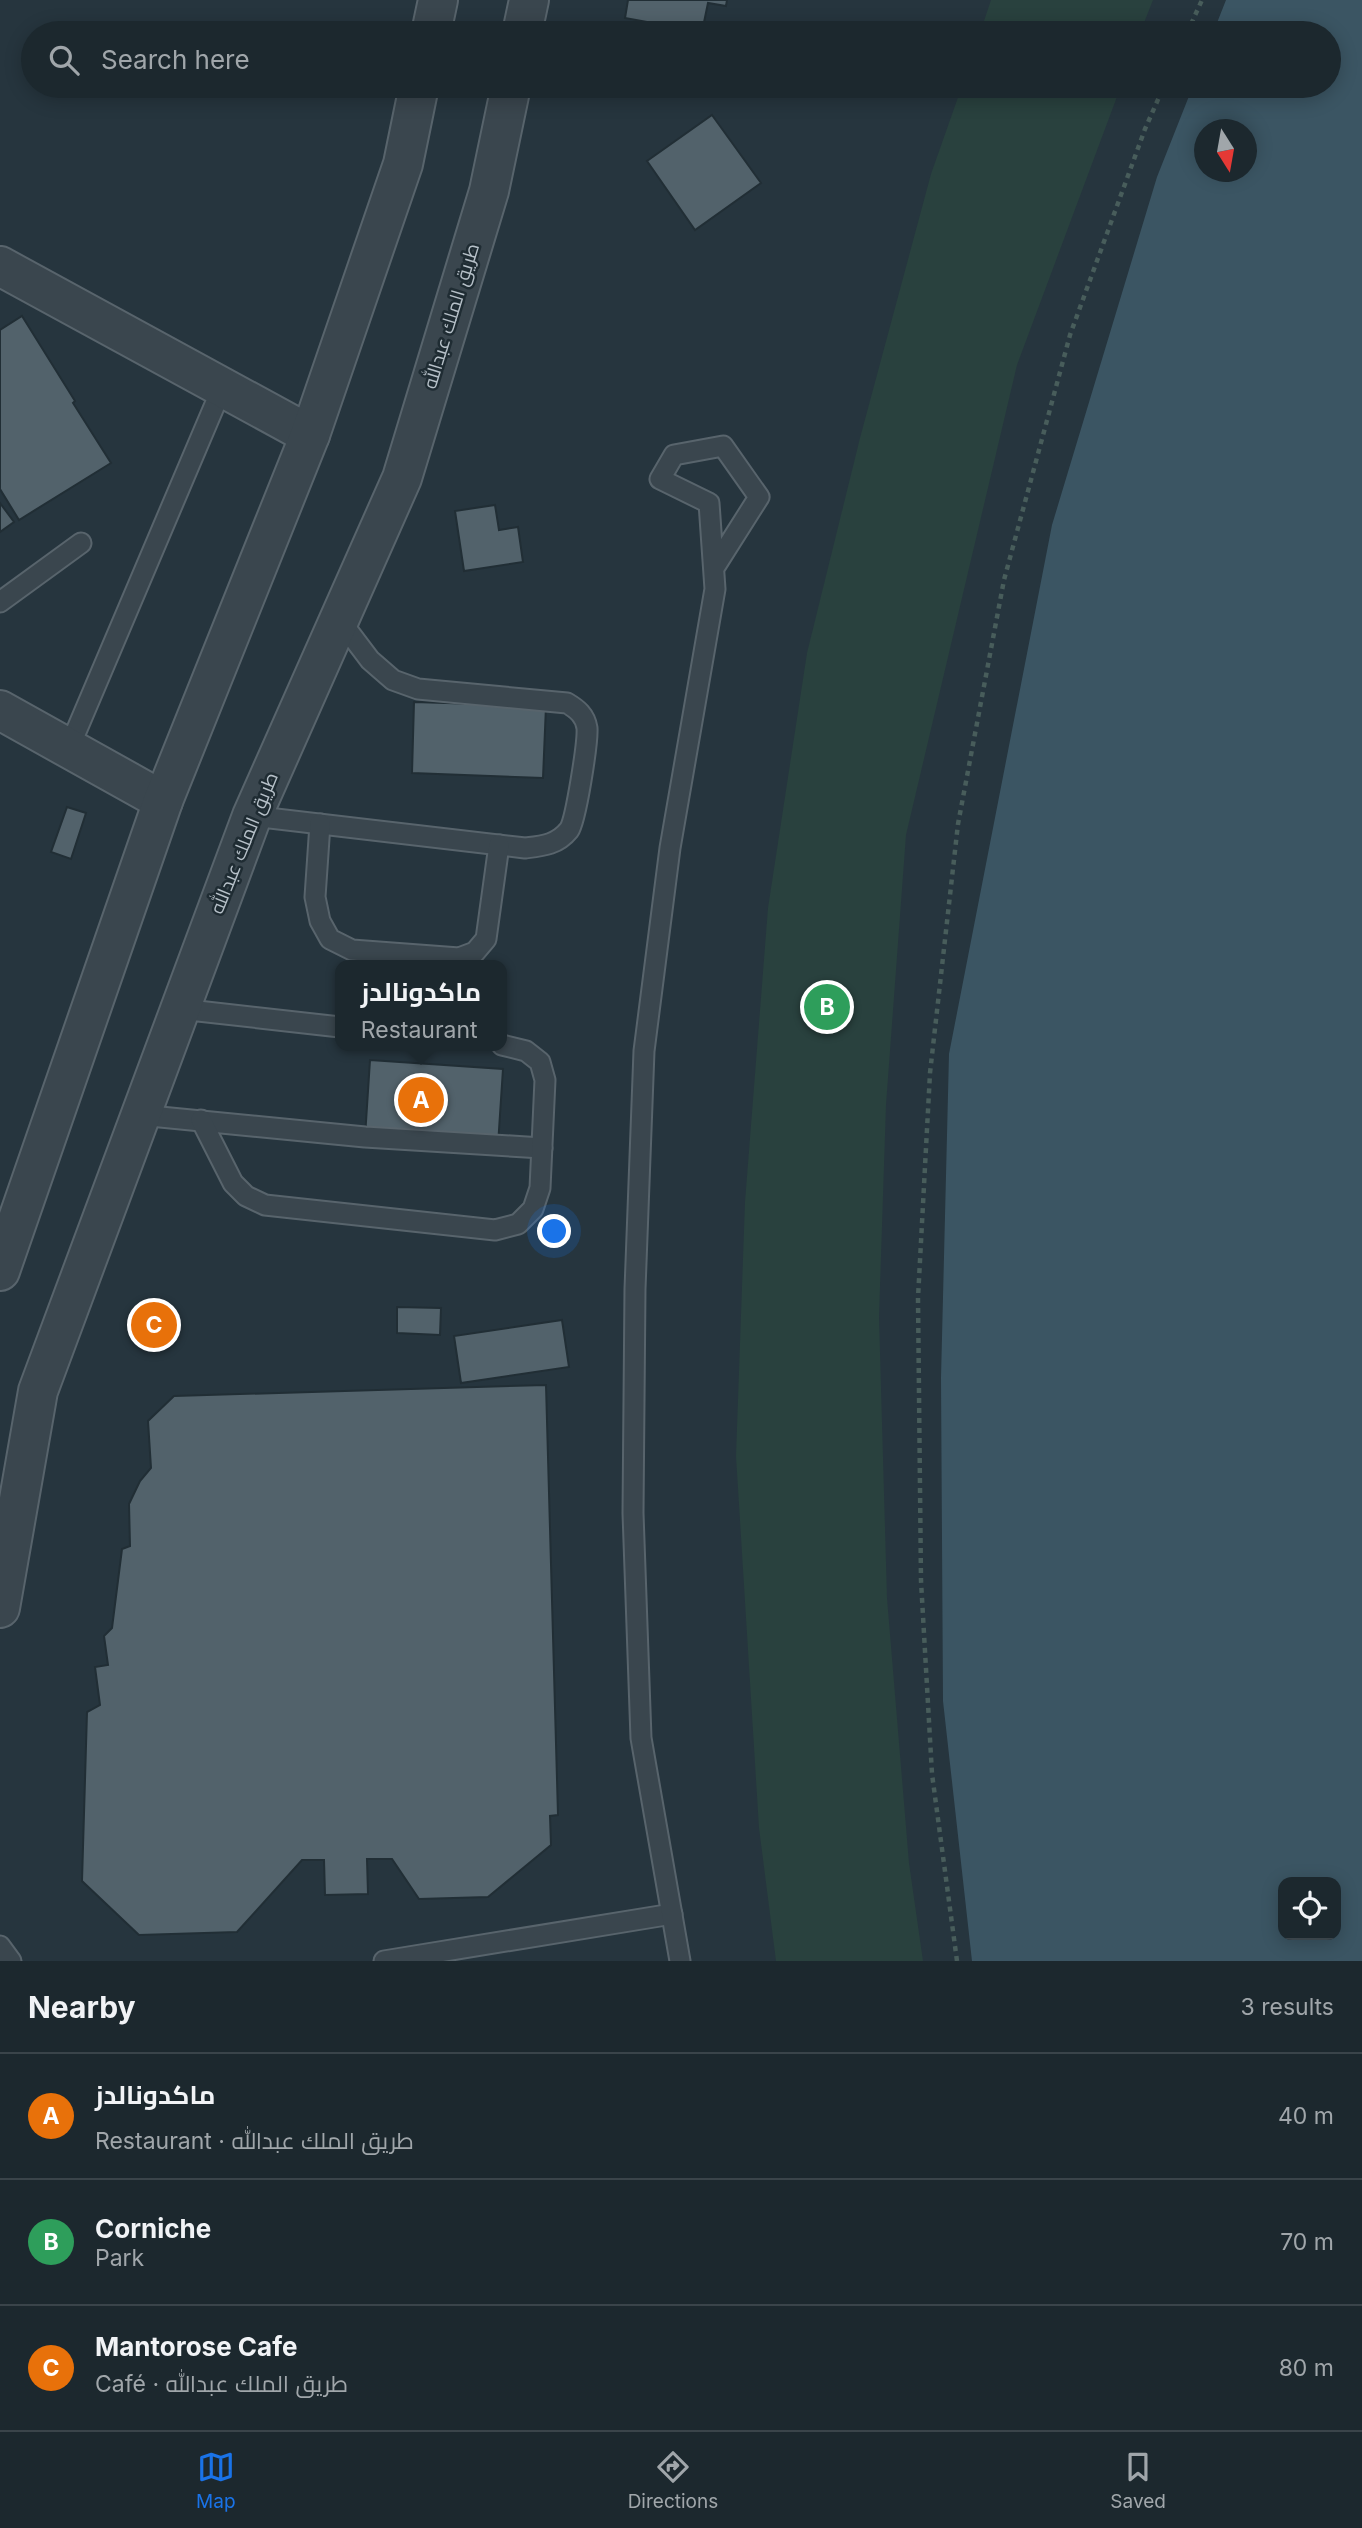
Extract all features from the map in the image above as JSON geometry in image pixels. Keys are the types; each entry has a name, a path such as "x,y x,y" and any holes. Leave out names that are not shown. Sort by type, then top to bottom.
{"street":[{"path":"434,21 438,0"},
{"path":"525,21 529,0"},
{"path":"0,1271 163,801 310,435 402,164 416,98"},
{"name":"طريق الملك عبدالله","path":"0,1608 38,1391 252,816 402,478 489,191 509,98"},
{"path":"0,267 310,435"},
{"path":"0,710 163,801"}],"lane":[{"path":"69,748 222,388"},
{"path":"680,1961 641,1738 633,1513 635,1289 644,1051 670,848 715,589 709,503 660,479 674,455 723,446 759,497 714,568"},
{"path":"0,603 81,543"},
{"path":"252,816 525,848 554,844 570,829 577,804 587,727 581,711 567,703 418,689 393,680 370,660 339,619"},
{"path":"320,824 315,897 320,921 330,939 352,950 459,958 475,952 486,939 499,845"},
{"path":"180,1009 335,1026"},
{"path":"201,1120 233,1183 246,1196 265,1205 495,1230 518,1224 533,1209 540,1188 545,1080 540,1062 526,1051 507,1046"},
{"path":"140,1115 365,1137 542,1148"},
{"path":"384,1961 672,1914"},
{"path":"0,1946 11,1961"}],"path":[{"path":"1192,21 1202,0"},
{"path":"957,1961 932,1774 921,1581 918,1298 933,1045 958,824 1004,580 1070,335 1159,98"}],"green space":[{"path":"991,0 1153,0 1145,21 984,21"},
{"path":"958,98 1117,98 1017,365 906,835 886,1105 879,1317 887,1598 909,1863 923,1961 776,1961 759,1828 736,1456 745,1202 768,908 807,653 860,438 931,174"}],"water":[{"path":"1226,0 1362,0 1362,1961 972,1961 943,1701 941,1378 949,1054 1052,525 1157,177 1188,98 1341,98 1341,21 1218,21"}],"building":[{"path":"628,0 727,0 726,6 708,3 704,21 642,21 625,18"},
{"path":"712,115 761,183 695,230 647,161"},
{"path":"22,316 111,463 19,520 0,489 0,330"},
{"path":"0,503 14,522 0,532"},
{"path":"495,505 499,530 518,527 523,562 464,571 455,511"},
{"path":"414,702 546,706 543,778 412,773"},
{"path":"67,807 86,813 71,859 51,852"},
{"path":"370,1060 503,1069 498,1145 365,1137"},
{"path":"397,1307 441,1308 440,1335 397,1333"},
{"path":"562,1320 569,1367 461,1383 454,1336"},
{"path":"546,1385 558,1815 550,1816 551,1845 488,1897 419,1899 392,1859 367,1859 368,1894 325,1895 324,1860 302,1860 237,1932 139,1935 82,1881 87,1712 100,1705 95,1667 108,1665 104,1636 112,1628 122,1549 130,1546 129,1504 140,1481 151,1468 148,1421 174,1396"}],"place":[{"name":"Corniche","path":"827,1007"},
{"name":"ماكدونالدز","path":"421,1100"},
{"name":"Mantorose Cafe","path":"154,1325"}]}
